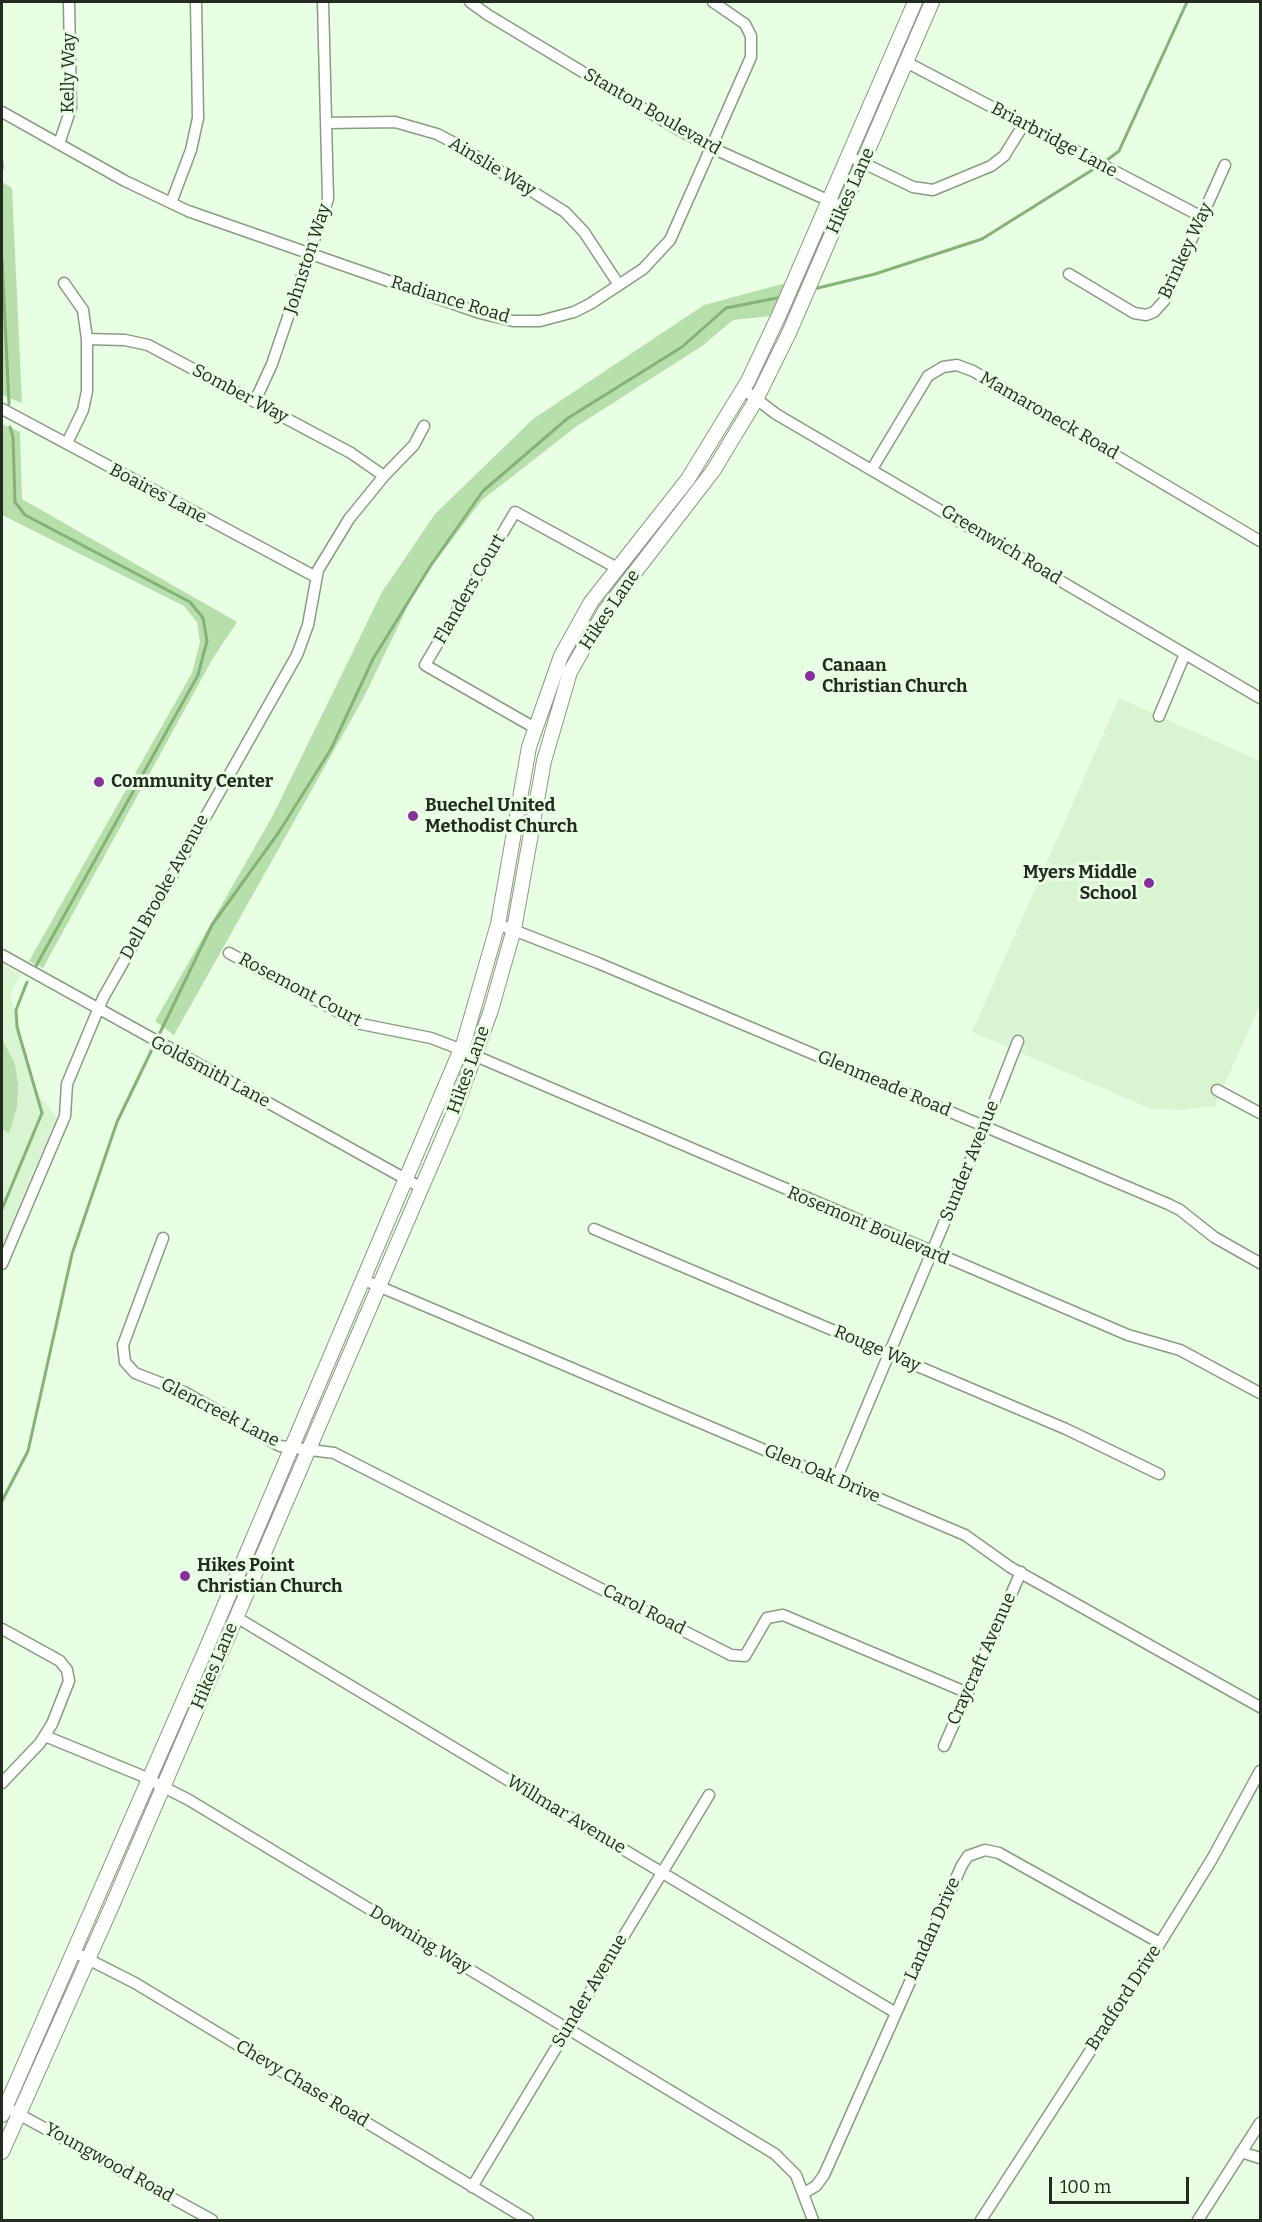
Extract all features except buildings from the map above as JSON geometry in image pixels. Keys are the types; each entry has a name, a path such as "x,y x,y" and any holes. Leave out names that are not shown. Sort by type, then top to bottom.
{"main road":[{"name":"Hikes Lane","path":"3,2111 364,1280 460,1050 498,924 522,784 535,728 549,686 575,627 617,568 688,479 743,389 792,287 915,2"},
{"name":"Hikes Lane","path":"2,2152 380,1286 475,1058 514,929 544,761 570,672 605,611 713,471 756,400 800,307 933,2"}],"street":[{"name":"Kelly Way","path":"59,144 71,108 69,2"},
{"path":"171,203 191,150 198,118 196,2"},
{"name":"Johnston Way","path":"255,401 272,364 311,255 328,199 323,2"},
{"name":"Stanton Boulevard","path":"470,2 488,15 711,147 843,207"},
{"name":"Radiance Road","path":"2,112 171,203 311,255 480,313 513,321 540,321 573,312 619,285 656,258 670,240 749,63 753,49 746,24 713,2"},
{"name":"Briarbridge Lane","path":"906,62 1202,217"},
{"name":"Ainslie Way","path":"327,123 395,122 437,134 458,145 565,212 584,232 619,285"},
{"path":"849,156 917,188 943,187 998,162 1024,124"},
{"name":"Brinkey Way","path":"1069,273 1134,313 1146,315 1154,312 1164,301 1226,165"},
{"path":"64,283 83,310 87,339 87,391 83,410 67,443"},
{"name":"Somber Way","path":"87,339 125,340 148,345 351,453 384,476"},
{"name":"Mamaroneck Road","path":"872,469 928,376 943,367 957,365 973,372 1260,541"},
{"name":"Greenwich Road","path":"743,389 756,400 1260,698"},
{"name":"Boaires Lane","path":"2,409 316,577"},
{"name":"Dell Brooke Avenue","path":"2,1264 65,1116 67,1084 98,1009 297,655 308,625 316,577 349,519 384,476 414,446 424,426"},
{"name":"Flanders Court","path":"535,728 426,665 515,512 617,568"},
{"path":"1160,716 1185,654"},
{"name":"Glenmeade Road","path":"498,924 1180,1210 1214,1238 1260,1263"},
{"name":"Rosemont Court","path":"229,952 361,1024 431,1038 475,1058"},
{"name":"Goldsmith Lane","path":"2,955 143,1036 420,1187"},
{"name":"Sunder Avenue","path":"836,1480 984,1128 1018,1041"},
{"name":"Rosemont Boulevard","path":"475,1058 1128,1335 1180,1350 1260,1393"},
{"path":"1217,1090 1260,1113"},
{"name":"Rouge Way","path":"594,1230 1066,1430 1159,1474"},
{"name":"Glencreek Lane","path":"163,1238 126,1335 122,1352 125,1362 135,1373 184,1392 280,1446 308,1449"},
{"name":"Glen Oak Drive","path":"364,1280 965,1535 1021,1572 1260,1707"},
{"name":"Carol Road","path":"308,1449 334,1453 731,1655 745,1656 767,1618 783,1615 968,1693"},
{"name":"Craycraft Avenue","path":"944,1746 1021,1572"},
{"name":"Willmar Avenue","path":"236,1617 896,2013"},
{"path":"2,1629 60,1661 68,1670 68,1688 45,1736 2,1783"},
{"name":"Downing Way","path":"45,1736 147,1779 189,1800 775,2154 796,2175 813,2220"},
{"name":"Bradford Drive","path":"981,2220 1160,1943 1212,1859 1260,1771"},
{"name":"Sunder Avenue","path":"472,2187 709,1795"},
{"name":"Landan Drive","path":"804,2193 816,2186 824,2175 962,1865 976,1851 999,1853 1160,1943"},
{"name":"Chevy Chase Road","path":"74,1952 89,1957 528,2220"},
{"name":"Youngwood Road","path":"3,2111 20,2114 212,2220"},
{"path":"1198,2220 1260,2123"},
{"path":"1241,2152 1260,2158"}],"shaded area":[{"path":"2,182 12,188 22,403 2,395"},
{"path":"786,283 771,316 733,320 702,346 577,426 482,500 419,583 364,697 174,1035 155,1021 272,817 382,592 435,514 533,419 704,305"},
{"path":"2,424 20,432 22,499 237,622 213,658 43,968 29,961 192,673 200,642 197,622 184,606 2,515"},
{"name":"Myers Middle School","path":"1119,698 1260,761 1260,1005 1215,1106 1182,1110 1151,1109 972,1032"},
{"path":"2,965 21,975 10,994 37,1093 57,1117 2,1246"},
{"path":"2,1039 15,1064 18,1084 17,1107 9,1133 2,1129"}],"waterway":[{"path":"1103,163 1119,151 1187,2"},
{"path":"2,162 2,169"},
{"path":"814,289 875,274 982,239 1097,167"},
{"path":"2,260 9,404"},
{"path":"2,1501 28,1451 72,1254 117,1122 212,925 279,832 331,749 373,659 431,565 483,491 568,418 682,347 726,308 782,297"},
{"path":"10,427 13,437 15,502 25,515 190,602 203,618 207,641 198,675 36,966"},
{"path":"2,1209 42,1113 17,1027 16,1010 27,982"}],"place":[{"name":"Canaan Christian Church","path":"810,676"},
{"name":"Community Center","path":"99,782"},
{"name":"Buechel United Methodist Church","path":"413,816"},
{"name":"Myers Middle School","path":"1149,883"},
{"name":"Hikes Point Christian Church","path":"185,1576"}]}
